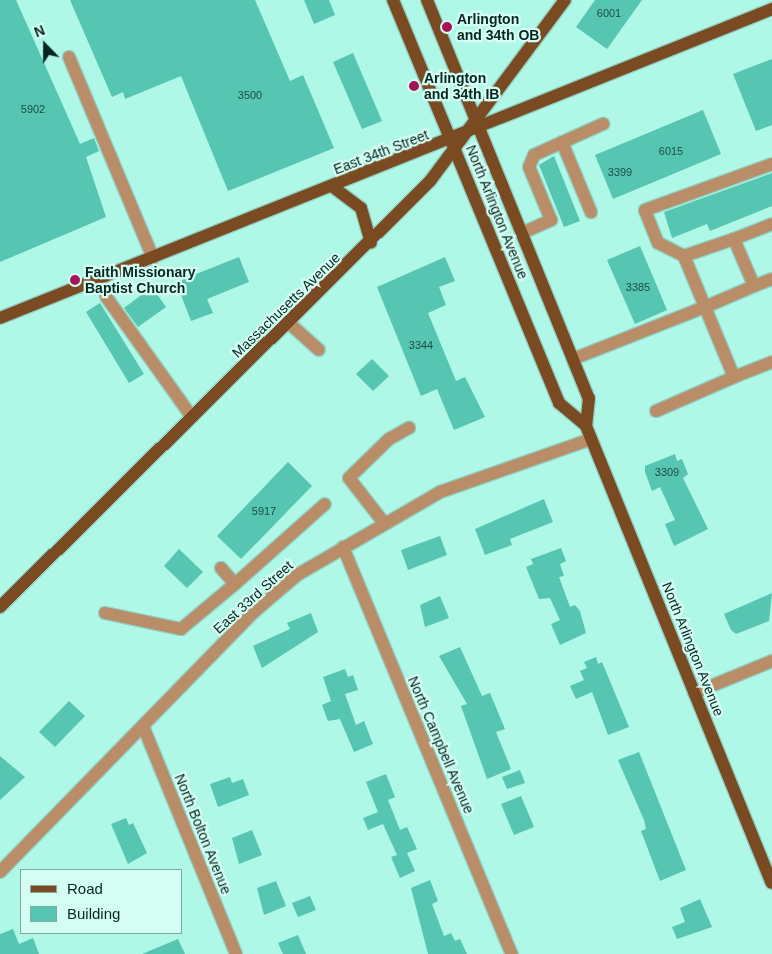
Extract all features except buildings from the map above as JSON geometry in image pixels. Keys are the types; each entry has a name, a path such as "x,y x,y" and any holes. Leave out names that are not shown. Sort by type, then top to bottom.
{"main road":[{"name":"North Arlington Avenue","path":"394,0 559,402 586,426 772,883"},
{"name":"North Arlington Avenue","path":"427,0 590,402 586,426"},
{"path":"478,124 564,0"},
{"name":"East 34th Street","path":"0,318 333,187 453,144 478,124 772,10"},
{"name":"Massachusetts Avenue","path":"0,608 370,243 453,144"},
{"path":"333,187 361,208 370,243"}],"street":[{"path":"69,56 153,258"},
{"path":"522,233 551,220 529,167 534,155 603,124"},
{"path":"562,142 591,212"},
{"path":"734,377 684,256 658,243 645,210 772,164"},
{"path":"684,256 772,224"},
{"path":"734,239 754,286"},
{"path":"100,279 107,298 192,417"},
{"path":"573,358 772,279"},
{"path":"289,323 319,350"},
{"path":"656,410 772,362"},
{"path":"384,523 349,478 388,439 409,428"},
{"name":"East 33rd Street","path":"0,872 281,588 343,547 451,487 591,439"},
{"path":"106,613 182,629 325,504"},
{"name":"North Campbell Avenue","path":"343,547 512,954"},
{"path":"221,568 235,584"},
{"path":"694,693 772,661"},
{"name":"North Bolton Avenue","path":"143,726 236,954"}],"place":[{"name":"Arlington and 34th OB","path":"447,27"},
{"name":"Arlington and 34th IB","path":"414,86"},
{"name":"Faith Missionary Baptist Church","path":"75,280"}]}
